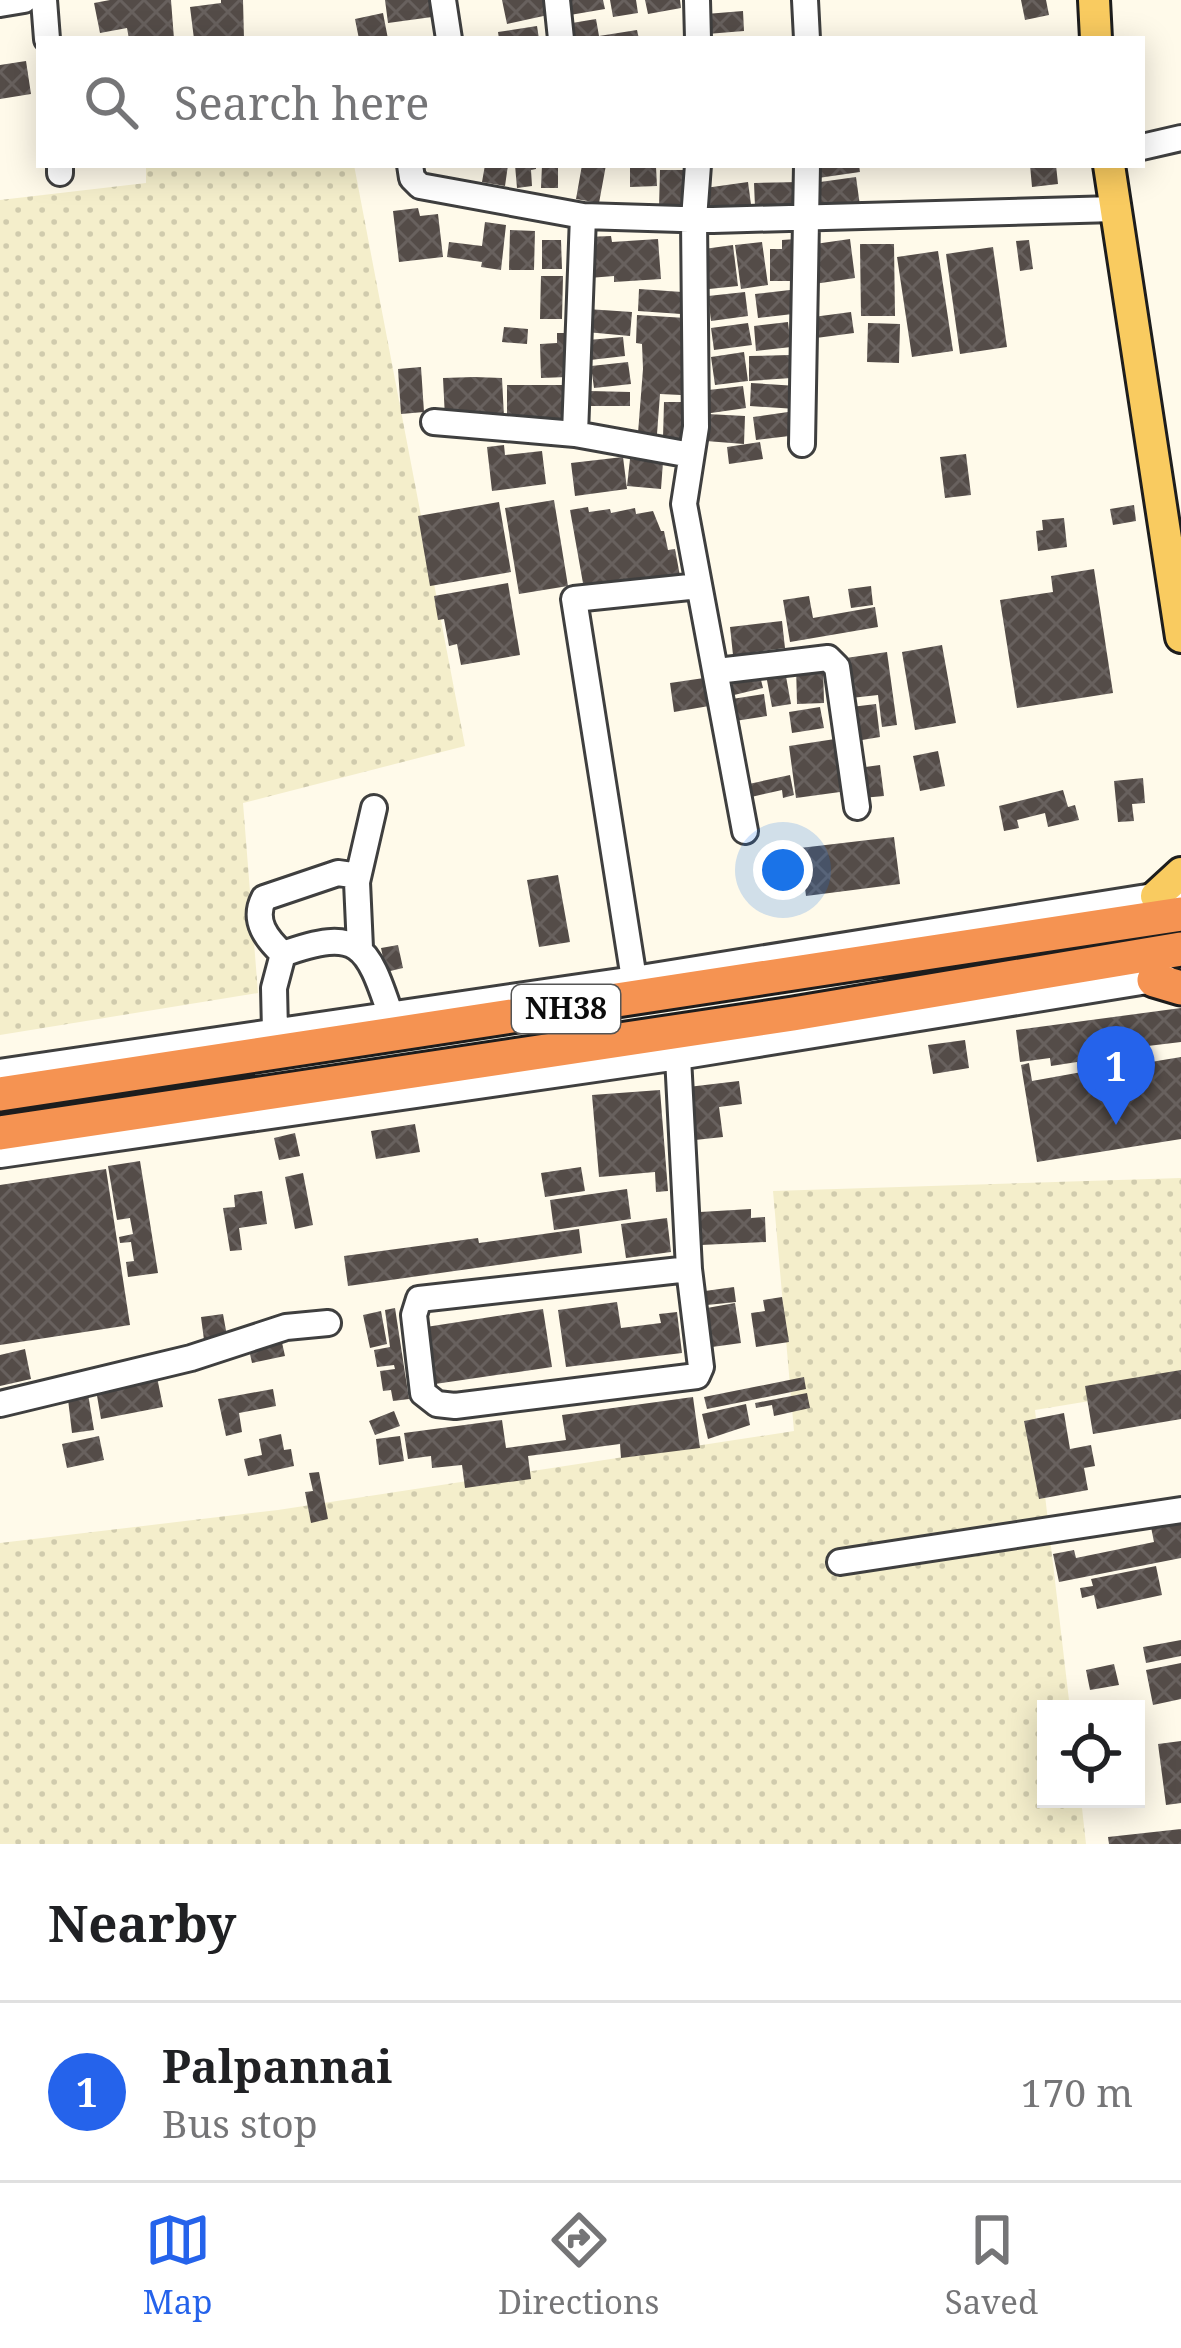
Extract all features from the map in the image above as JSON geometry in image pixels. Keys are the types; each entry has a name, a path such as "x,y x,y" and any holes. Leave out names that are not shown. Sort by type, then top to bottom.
{"highway":[{"name":"NH38","path":"0,1094 88,1070 793,975 1173,900"},
{"name":"NH38","path":"0,1132 794,1014 1181,950"}],"main road":[{"path":"1094,0 1096,36"},
{"path":"1108,168 1181,638"},
{"path":"1173,900 1181,873"}],"street":[{"path":"0,4 24,0"},
{"path":"44,0 47,36"},
{"path":"443,0 449,36"},
{"path":"556,0 561,36"},
{"path":"698,0 698,36"},
{"path":"806,0 807,36"},
{"path":"1145,146 1181,138"},
{"path":"410,168 420,186 583,216 806,218 1115,209"},
{"path":"698,168 696,427 684,504 745,831"},
{"path":"802,444 807,168"},
{"path":"575,434 583,216"},
{"path":"434,422 575,434 691,455"},
{"path":"634,979 574,599 698,586"},
{"path":"717,671 828,658 837,667 857,807"},
{"path":"360,948 357,881 374,808"},
{"path":"283,954 268,940 259,921 264,898 338,873 345,872 357,881"},
{"path":"0,1072 88,1070 275,1031 1173,900"},
{"path":"283,954 328,942 360,948 374,964 390,1013"},
{"path":"275,1031 274,988 283,954"},
{"path":"0,1155 1172,981"},
{"path":"678,1057 689,1269 701,1366 697,1376 455,1406 428,1401 423,1393 414,1316 418,1299 689,1269"},
{"path":"0,1404 191,1358 286,1327 328,1323"},
{"path":"840,1562 1181,1510"}],"shaded area":[{"path":"146,168 355,168 465,746 243,803 258,993 0,1035 0,200 146,183"},
{"path":"1181,1178 1181,1386 1035,1410 1069,1700 1037,1700 1037,1808 1082,1808 1086,1844 0,1844 0,1543 278,1510 794,1431 773,1191"}],"building":[{"path":"171,0 174,36 128,36 127,28 100,33 94,3"},
{"path":"243,0 244,36 194,36 190,7"},
{"path":"385,0 429,0 432,17 388,23"},
{"path":"502,0 544,0 548,15 507,24"},
{"path":"567,0 603,0 605,9 570,15"},
{"path":"610,0 636,0 638,13 613,17"},
{"path":"645,0 680,0 681,8 648,14"},
{"path":"1021,0 1046,0 1049,15 1025,20"},
{"path":"743,11 744,31 707,34 706,14"},
{"path":"383,13 387,36 358,36 355,19"},
{"path":"596,19 599,36 568,36 566,24"},
{"path":"537,26 539,36 499,36 498,32"},
{"path":"637,30 638,36 599,36"},
{"path":"26,61 31,94 0,99 0,65"},
{"path":"484,168 508,168 505,186 482,182"},
{"path":"515,168 536,168 531,170 532,186 517,188"},
{"path":"542,168 558,168 558,188 541,188"},
{"path":"581,168 605,168 599,203 576,199"},
{"path":"630,168 656,168 657,186 630,187"},
{"path":"816,168 859,168 860,172 818,178"},
{"path":"1030,168 1056,168 1058,184 1032,187"},
{"path":"660,170 688,170 688,209 659,208"},
{"path":"856,177 860,206 817,212 813,183"},
{"path":"748,182 752,212 709,218 705,188"},
{"path":"800,182 800,206 755,207 754,183"},
{"path":"418,208 420,216 438,214 443,257 399,262 393,211"},
{"path":"485,222 506,225 501,270 447,257 449,242 482,246"},
{"path":"510,230 535,231 534,270 509,270"},
{"path":"611,236 612,242 658,239 661,279 614,282 614,276 589,278 587,237"},
{"path":"796,239 796,281 770,281 770,249 782,249 782,240"},
{"path":"850,239 855,278 814,284 808,245"},
{"path":"542,240 561,240 562,269 542,269"},
{"path":"1029,240 1033,269 1020,271 1016,241"},
{"path":"762,242 768,285 741,289 735,245"},
{"path":"860,244 894,244 895,316 861,316"},
{"path":"733,245 738,286 709,289 704,249"},
{"path":"993,247 1007,347 960,354 946,254"},
{"path":"938,251 953,351 912,357 897,257"},
{"path":"541,276 563,276 562,319 540,319"},
{"path":"639,289 682,292 681,314 638,311"},
{"path":"790,290 793,314 758,318 755,294"},
{"path":"745,292 748,316 711,321 708,296"},
{"path":"587,309 632,312 630,336 586,332"},
{"path":"851,312 854,333 816,338 813,317"},
{"path":"637,315 686,318 681,395 660,394 657,434 638,433 643,369 642,344 636,343"},
{"path":"788,322 791,347 756,351 754,326"},
{"path":"748,323 752,345 714,350 711,328"},
{"path":"868,323 900,324 899,363 867,362"},
{"path":"504,327 528,329 527,344 502,342"},
{"path":"557,333 565,333 567,377 541,378 540,344 557,343"},
{"path":"623,337 625,356 590,360 588,340"},
{"path":"744,352 748,381 715,385 711,357"},
{"path":"790,355 791,378 749,381 749,356"},
{"path":"628,362 631,384 594,388 591,366"},
{"path":"421,367 424,412 401,414 398,369"},
{"path":"443,378 502,378 504,417 445,418"},
{"path":"751,383 797,386 796,409 750,406"},
{"path":"507,385 566,385 566,424 507,424"},
{"path":"743,386 746,408 704,414 700,391"},
{"path":"590,391 630,392 630,406 590,406"},
{"path":"664,402 683,402 682,438 663,438"},
{"path":"795,411 798,435 756,440 753,417"},
{"path":"707,414 745,416 744,444 706,441"},
{"path":"760,442 763,459 729,464 727,447"},
{"path":"504,445 505,455 542,451 546,484 492,491 487,447"},
{"path":"966,454 971,495 945,498 940,457"},
{"path":"623,457 627,489 575,496 571,463"},
{"path":"630,459 663,462 661,489 627,486"},
{"path":"554,500 568,586 519,594 505,508"},
{"path":"499,502 511,572 430,586 418,516"},
{"path":"1134,505 1136,521 1113,525 1110,509"},
{"path":"588,507 589,512 653,511 668,550 675,549 680,576 584,589 570,510"},
{"path":"1064,518 1067,547 1038,551 1036,531 1043,530 1042,520"},
{"path":"1094,569 1113,693 1017,708 1000,600 1053,592 1051,576"},
{"path":"508,583 520,655 461,665 457,644 449,646 444,619 438,620 434,596"},
{"path":"871,586 873,605 851,608 848,589"},
{"path":"809,596 813,618 875,607 878,627 790,642 783,600"},
{"path":"782,621 785,648 733,655 730,627"},
{"path":"942,645 956,723 915,730 902,652"},
{"path":"887,652 897,725 882,727 878,695 851,698 846,658"},
{"path":"796,665 823,665 824,703 797,704"},
{"path":"785,671 791,704 772,707 766,675"},
{"path":"759,672 763,688 734,695 731,678"},
{"path":"704,678 709,706 674,712 670,683"},
{"path":"764,694 767,716 735,721 732,699"},
{"path":"876,704 880,737 856,741 851,707"},
{"path":"820,707 824,728 792,733 789,712"},
{"path":"835,739 840,792 796,798 789,746"},
{"path":"938,751 945,786 920,791 913,756"},
{"path":"880,765 884,796 862,798 858,768"},
{"path":"790,775 794,795 783,798 782,790 747,798 744,785"},
{"path":"1143,778 1145,803 1132,804 1134,821 1118,822 1114,781"},
{"path":"1063,790 1079,820 1048,827 1045,813 1017,820 1019,828 1004,831 999,806"},
{"path":"894,837 900,884 806,896 800,848"},
{"path":"558,875 570,942 539,947 527,880"},
{"path":"398,945 403,968 386,972 381,948"},
{"path":"1181,1008 1181,1042 1106,1051 1109,1069 1181,1057 1181,1139 1037,1162 1021,1065 1029,1063 1032,1081 1093,1070 1078,1072 1077,1062 1051,1066 1050,1058 1020,1062 1016,1030"},
{"path":"965,1040 969,1068 933,1074 928,1045"},
{"path":"739,1081 742,1104 719,1107 723,1137 695,1140 688,1087"},
{"path":"660,1090 668,1191 656,1192 655,1172 599,1177 592,1095"},
{"path":"415,1124 420,1152 376,1159 371,1131"},
{"path":"295,1133 300,1156 279,1160 274,1138"},
{"path":"140,1161 158,1273 128,1277 126,1262 134,1261 131,1242 120,1243 119,1237 133,1234 130,1218 117,1220 108,1166"},
{"path":"581,1167 585,1191 545,1197 541,1173"},
{"path":"106,1169 130,1325 0,1345 0,1185"},
{"path":"303,1173 313,1225 295,1229 285,1177"},
{"path":"627,1189 631,1219 554,1230 550,1200"},
{"path":"262,1191 267,1224 239,1228 242,1250 230,1251 223,1208 235,1207 234,1195"},
{"path":"751,1209 751,1218 765,1217 766,1242 701,1245 700,1212"},
{"path":"667,1218 671,1252 626,1258 621,1224"},
{"path":"579,1229 582,1253 348,1286 344,1256"},
{"path":"734,1287 736,1302 707,1305 705,1291"},
{"path":"782,1297 789,1342 756,1347 751,1313 765,1311 763,1300"},
{"path":"617,1302 621,1328 661,1323 659,1314 677,1312 682,1353 566,1367 558,1310"},
{"path":"735,1303 741,1343 712,1347 707,1308"},
{"path":"395,1308 409,1399 393,1401 391,1390 383,1391 380,1371 395,1369 394,1365 377,1367 374,1350 390,1347 385,1310"},
{"path":"543,1309 552,1367 435,1384 426,1327"},
{"path":"381,1311 387,1344 370,1348 363,1315"},
{"path":"223,1314 227,1336 204,1340 201,1317"},
{"path":"281,1338 285,1356 252,1363 248,1345"},
{"path":"25,1349 31,1379 0,1386 0,1355"},
{"path":"1181,1370 1181,1419 1093,1434 1085,1386"},
{"path":"156,1372 163,1407 101,1419 95,1384"},
{"path":"804,1377 806,1389 707,1409 704,1397"},
{"path":"87,1388 94,1430 72,1433 67,1391"},
{"path":"273,1389 276,1406 239,1413 242,1432 226,1436 218,1399"},
{"path":"807,1393 810,1408 774,1416 772,1405 756,1408 755,1403"},
{"path":"693,1397 700,1448 621,1458 620,1444 528,1456 531,1479 465,1488 462,1465 432,1468 431,1456 408,1459 404,1433 502,1420 506,1448 566,1440 562,1415"},
{"path":"746,1404 750,1425 708,1439 702,1414"},
{"path":"394,1411 400,1426 375,1435 369,1421"},
{"path":"1064,1413 1070,1449 1091,1445 1095,1466 1084,1468 1088,1490 1039,1499 1024,1421"},
{"path":"281,1434 284,1450 291,1449 294,1466 248,1476 244,1459 262,1455 259,1439"},
{"path":"99,1436 104,1460 67,1468 62,1444"},
{"path":"400,1436 404,1461 379,1465 376,1439"},
{"path":"319,1472 328,1519 311,1523 305,1492 313,1491 309,1473"},
{"path":"1181,1516 1181,1558 1059,1582 1053,1554 1074,1550 1076,1558 1154,1542 1150,1522"},
{"path":"1156,1566 1162,1595 1097,1609 1094,1595 1082,1598 1080,1588 1093,1586 1091,1579"},
{"path":"1181,1640 1181,1656 1146,1663 1143,1647"},
{"path":"1181,1663 1181,1699 1153,1705 1146,1670"},
{"path":"1114,1664 1119,1685 1090,1690 1086,1670"},
{"path":"1181,1741 1181,1803 1166,1805 1158,1744"},
{"path":"1181,1829 1181,1844 1109,1844 1108,1837"}],"place":[{"name":"Palpannai","path":"1116,1125"}]}
